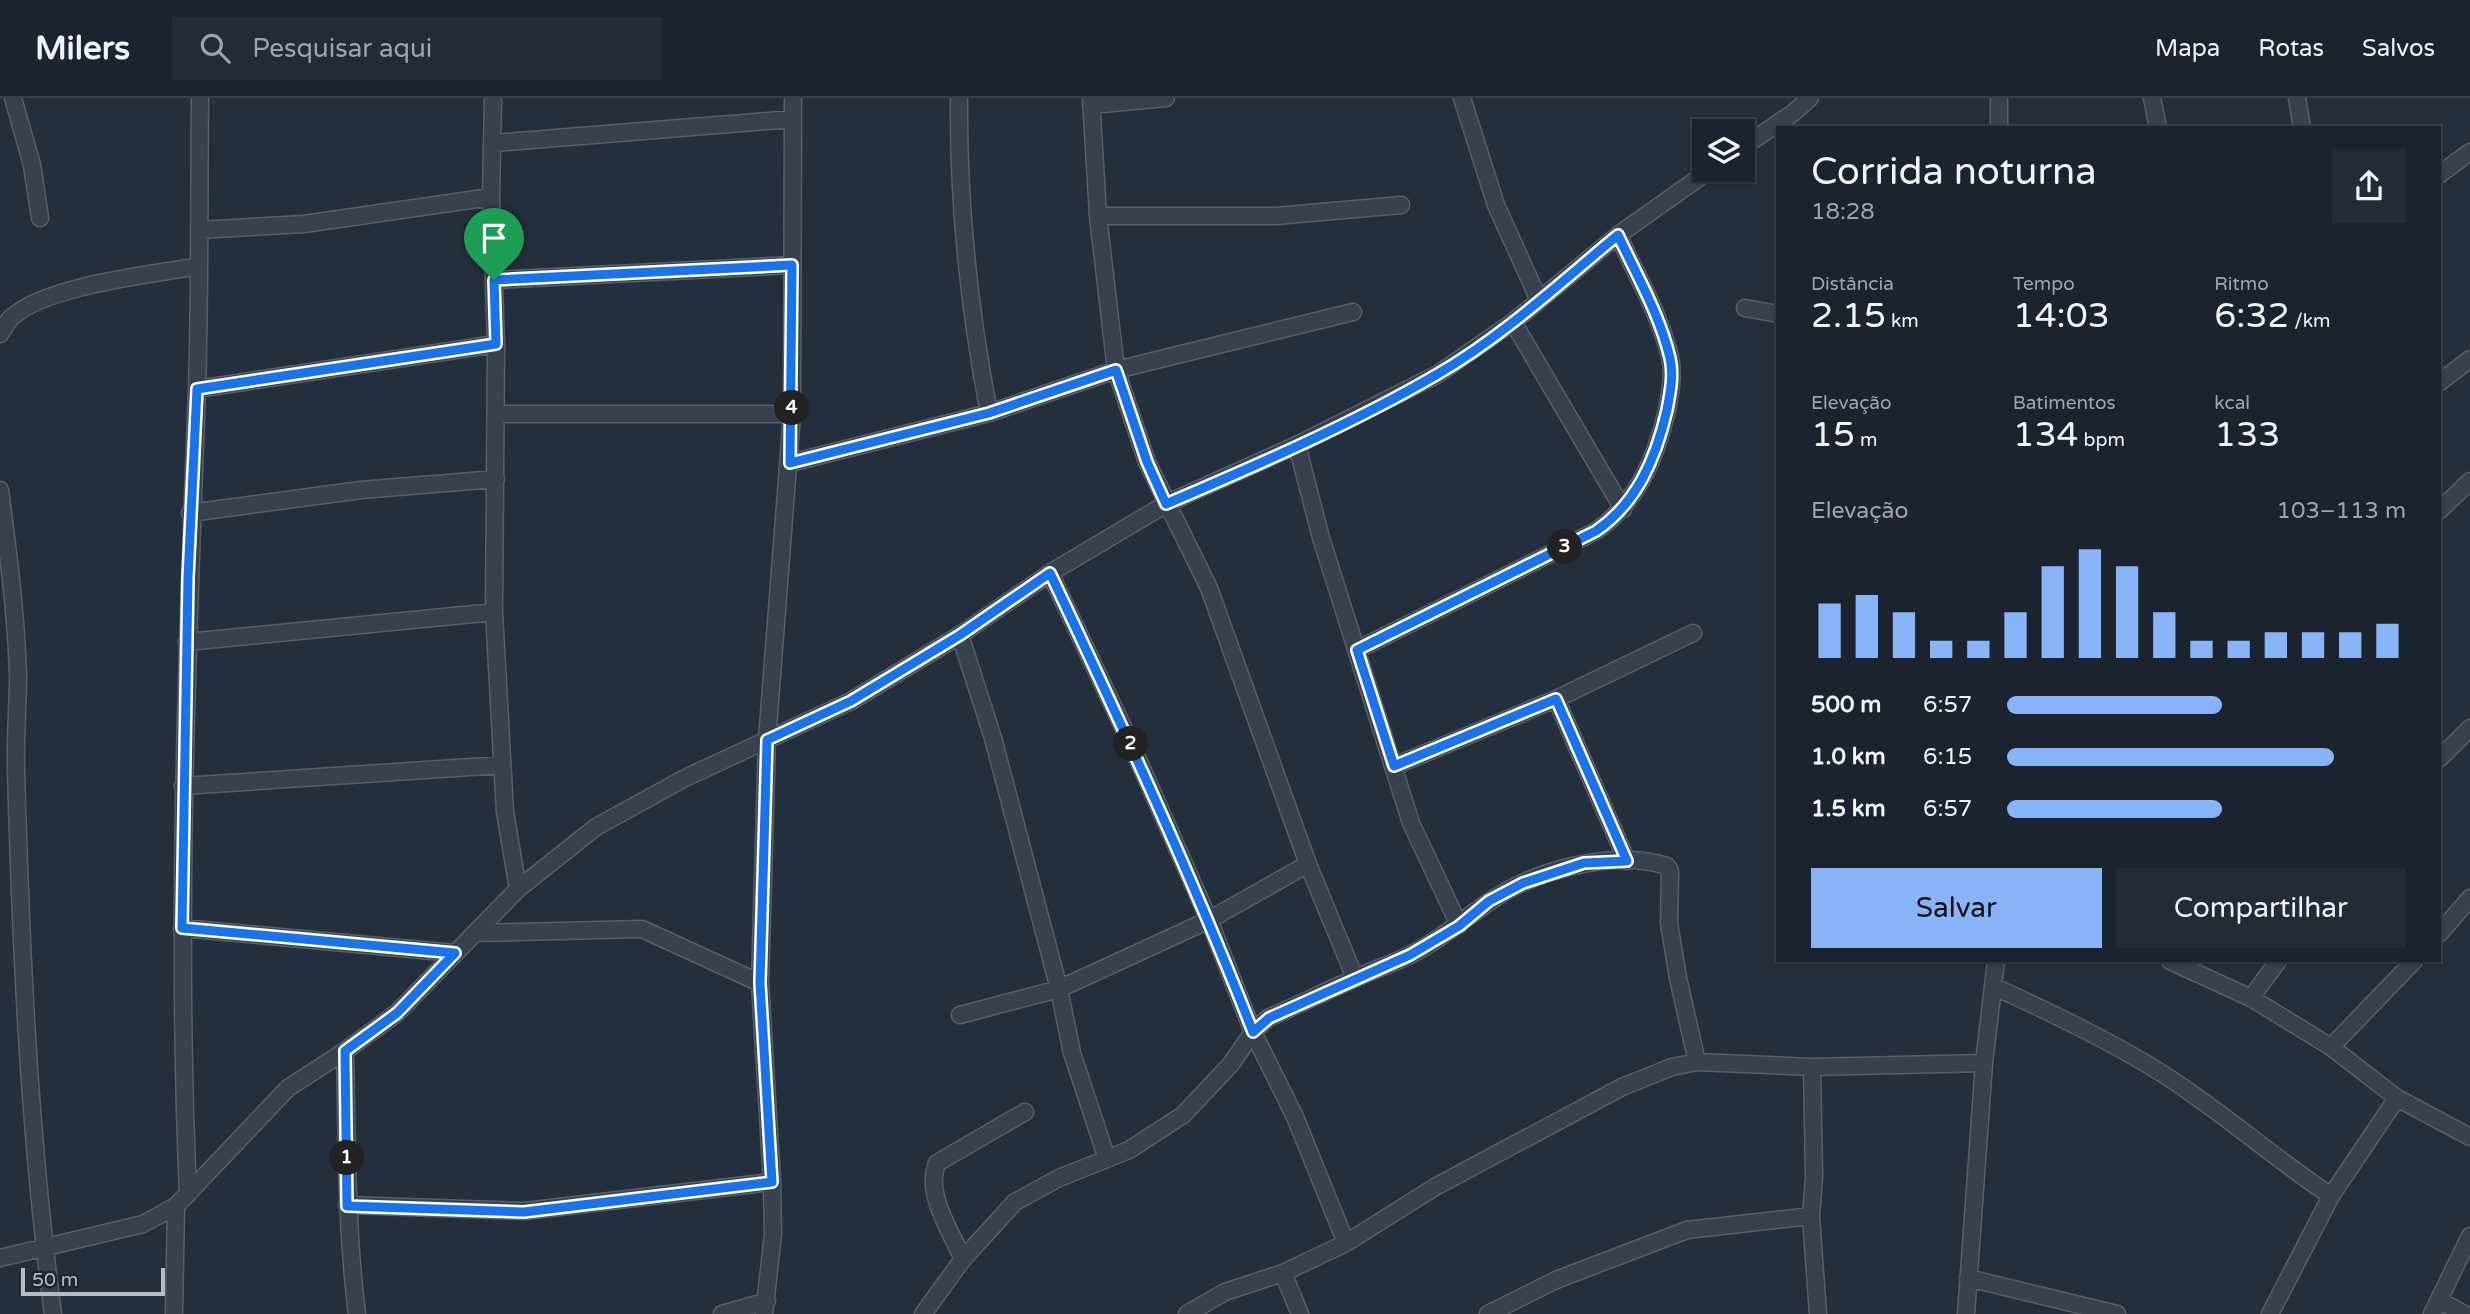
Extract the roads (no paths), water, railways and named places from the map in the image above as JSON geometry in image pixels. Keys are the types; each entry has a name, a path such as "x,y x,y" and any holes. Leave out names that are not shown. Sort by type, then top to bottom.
{"street":[{"path":"13,98 32,165 40,218"},
{"path":"188,1194 183,1090 183,786 190,513 197,389 200,98"},
{"path":"494,98 491,197 496,344 494,612 505,812 518,890"},
{"path":"722,1314 765,1307 773,1234 760,983 767,740 792,414 793,98"},
{"path":"959,98 961,199 969,295 989,413"},
{"path":"1166,98 1091,102 1098,216 1116,370 1147,462 1209,588 1308,864 1355,978"},
{"path":"1462,98 1496,205 1539,300"},
{"path":"1755,139 1810,98"},
{"path":"1999,98 1999,126"},
{"path":"2152,98 2158,126"},
{"path":"2297,98 2302,126"},
{"path":"494,143 793,119"},
{"path":"2441,173 2470,152"},
{"path":"0,1258 143,1224 176,1206 288,1088 397,1013 518,890 596,827 685,778 851,701 960,635 1050,573 1166,504 1297,445 1438,374 1513,322 1618,235 1693,182"},
{"path":"199,230 304,224 491,197"},
{"path":"1098,216 1276,216 1401,205"},
{"path":"1357,650 1596,531 1623,509 1648,471 1661,436 1671,390 1671,361 1664,335 1618,235"},
{"path":"494,280 792,265"},
{"path":"0,334 11,317 34,303 66,291 199,266"},
{"path":"1745,308 1776,314"},
{"path":"790,463 989,413 1116,370 1353,312"},
{"path":"1513,322 1623,509"},
{"path":"197,389 496,344"},
{"path":"2441,381 2470,359"},
{"path":"496,414 792,414"},
{"path":"1297,445 1321,538 1411,823 1459,926"},
{"path":"190,513 361,490 496,479"},
{"path":"2441,509 2470,481"},
{"path":"0,490 18,674 15,766 27,1052 52,1314"},
{"path":"1050,573 1131,744 1209,920 1253,1032 1295,1118 1346,1242"},
{"path":"187,642 494,612"},
{"path":"1394,766 1556,699 1693,633"},
{"path":"960,635 992,738 1059,989 1072,1053 1107,1159"},
{"path":"0,676 18,674"},
{"path":"1556,699 1627,861"},
{"path":"2441,757 2470,728"},
{"path":"183,786 501,765"},
{"path":"923,1314 963,1259 1016,1202 1059,1178 1129,1150 1183,1115 1231,1064 1253,1032 1269,1018 1410,955 1459,926 1489,901 1523,883 1584,863 1627,861 1661,864 1667,866 1670,871 1669,923 1697,1062"},
{"path":"960,1014 1059,989 1209,920 1308,864"},
{"path":"2441,932 2470,898"},
{"path":"182,928 455,953"},
{"path":"475,933 642,929 760,983"},
{"path":"1966,1314 1984,1063 1996,962"},
{"path":"2173,962 2251,998 2330,1047 2397,1098 2470,1137"},
{"path":"2251,998 2277,962"},
{"path":"2330,1047 2413,962"},
{"path":"1993,986 2095,1034 2165,1075 2331,1196"},
{"path":"345,1051 347,1206 357,1314"},
{"path":"1187,1314 1225,1292 1283,1273 1346,1242 1434,1187 1569,1118 1622,1087 1672,1067 1697,1062 1812,1067 1984,1063"},
{"path":"1812,1067 1814,1177 1811,1216 1818,1314"},
{"path":"2270,1314 2331,1196 2397,1098"},
{"path":"963,1259 935,1196 932,1176 937,1163 1025,1112"},
{"path":"347,1206 524,1212 772,1182"},
{"path":"174,1314 176,1206"},
{"path":"1489,1314 1556,1280 1687,1230 1811,1216"},
{"path":"2464,1314 2435,1307 2470,1236"},
{"path":"1283,1273 1300,1314"},
{"path":"1968,1278 2117,1314"}]}
